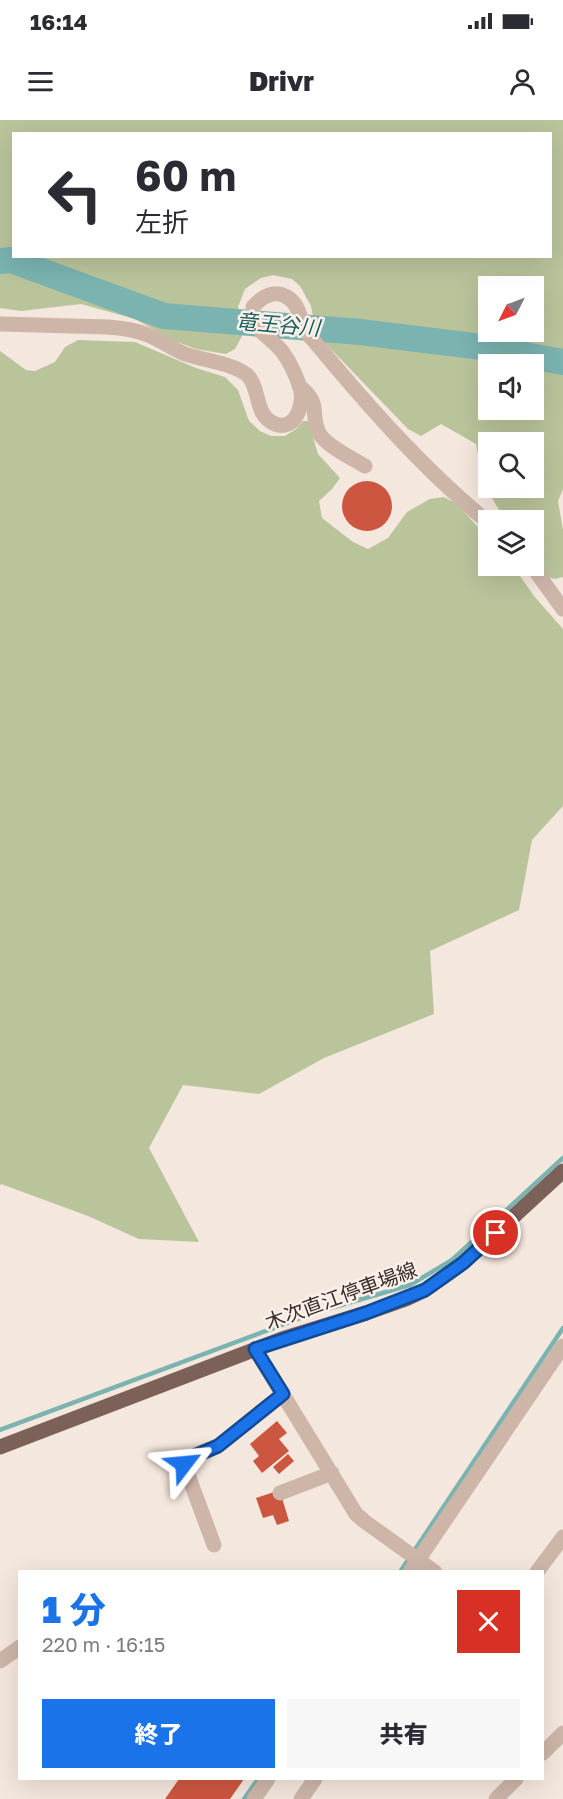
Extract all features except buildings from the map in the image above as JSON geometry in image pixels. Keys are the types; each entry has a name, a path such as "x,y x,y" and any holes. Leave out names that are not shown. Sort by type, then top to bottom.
{"main road":[{"name":"木次直江停車場線","path":"0,1447 255,1349 376,1310 425,1290 463,1263 563,1171"}],"street":[{"path":"0,324 108,327 150,335 182,353 242,372 249,377 264,416 277,425 285,425 298,414 302,406 302,396 284,353 262,333 254,320 253,307 264,297 278,294 296,306 307,332 430,470 478,514"},
{"path":"299,386 312,398 320,435 328,443 365,466"},
{"path":"539,576 563,609"},
{"path":"255,1349 356,1514 414,1566 563,1346"},
{"path":"214,1545 184,1464 185,1460 218,1446 283,1394"},
{"path":"280,1493 332,1473"},
{"path":"539,1570 563,1538"},
{"path":"0,1661 18,1648"},
{"path":"544,1752 563,1733"},
{"path":"254,1799 267,1780"},
{"path":"301,1799 314,1780"},
{"path":"496,1799 515,1780"}],"green space":[{"path":"0,120 563,120 563,489 558,501 563,530 563,577 555,579 547,577 544,572 544,510 499,510 492,498 544,498 544,432 478,432 478,454 476,444 441,424 421,436 408,429 325,343 314,322 311,306 300,286 292,279 273,275 261,278 245,289 238,307 242,336 235,349 226,354 196,349 175,341 135,319 81,304 21,311 0,308"},
{"path":"78,340 135,342 196,368 225,377 238,390 249,421 260,431 271,436 285,436 303,421 308,421 318,454 340,478 319,501 322,518 353,542 368,549 388,538 407,512 430,499 444,497 457,504 478,527 478,576 520,576 563,629 563,806 532,840 519,910 430,951 434,1014 324,1058 259,1094 183,1085 149,1148 199,1242 139,1239 88,1216 1,1184 0,1186 0,351 26,370 35,371 55,362 65,347"}],"waterway":[{"name":"竜王谷川","path":"0,261 11,260 164,316 360,332 474,346 563,362"},
{"path":"0,1430 314,1313 410,1285 452,1260 563,1158"},
{"path":"401,1570 563,1328"},
{"path":"244,1799 257,1780"}],"route":[{"path":"184,1464 185,1460 218,1446 283,1394 255,1349 366,1313 425,1290 463,1263 496,1233"}]}
